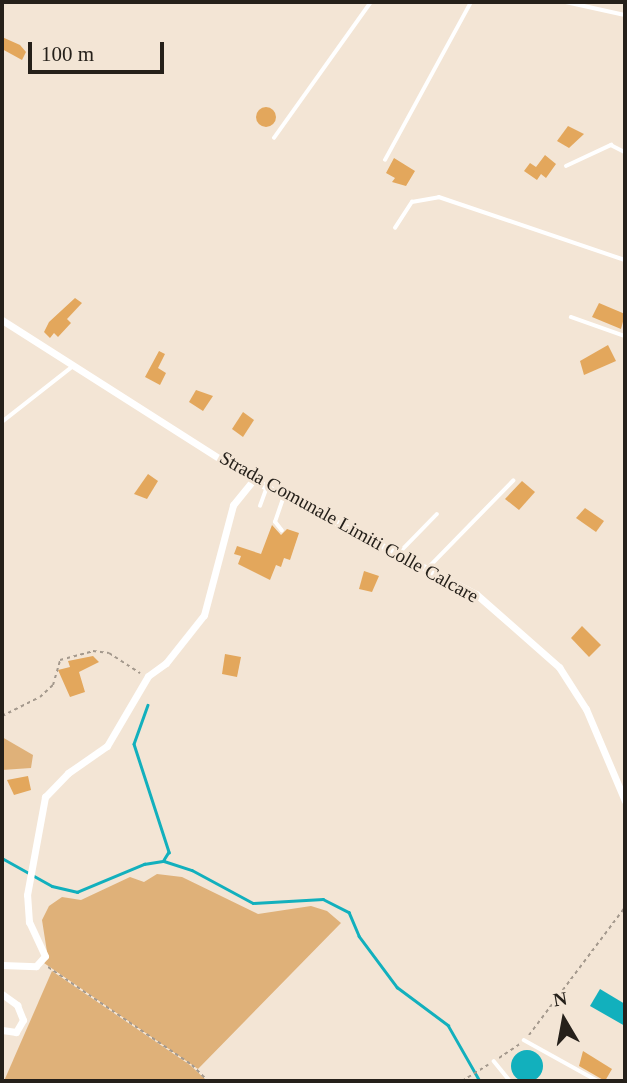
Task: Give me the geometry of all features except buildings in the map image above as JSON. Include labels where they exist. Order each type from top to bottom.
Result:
[{"type":"street","name":"Strada Comunale Limiti Colle Calcare","points":[[2,320],[253,480],[476,594],[559,667],[586,709],[623,789],[625,802]]},
{"type":"street","points":[[2,965],[40,964],[45,956],[29,922],[28,878],[46,797],[68,773],[107,746],[148,676],[166,663],[205,615],[233,505],[253,480]]},
{"type":"street","points":[[2,994],[17,1005],[23,1020],[16,1032],[2,1030]]},
{"type":"lane","points":[[274,138],[371,2]]},
{"type":"lane","points":[[385,160],[471,2]]},
{"type":"lane","points":[[566,2],[625,15]]},
{"type":"lane","points":[[566,166],[611,145],[625,152]]},
{"type":"lane","points":[[395,228],[412,202],[439,197],[625,260]]},
{"type":"lane","points":[[571,317],[625,336]]},
{"type":"lane","points":[[2,422],[49,389],[73,365]]},
{"type":"lane","points":[[428,568],[513,481]]},
{"type":"lane","points":[[260,506],[267,487]]},
{"type":"lane","points":[[282,531],[275,522],[284,496]]},
{"type":"lane","points":[[399,553],[437,514]]},
{"type":"lane","points":[[524,1040],[598,1081]]},
{"type":"lane","points":[[494,1061],[510,1081]]},
{"type":"path","points":[[2,716],[53,685],[60,660],[93,651],[109,653],[127,668],[148,676]]},
{"type":"path","points":[[461,1081],[524,1040],[625,907]]},
{"type":"path","points":[[40,964],[192,1065],[208,1081]]},
{"type":"shaded area","points":[[2,737],[33,755],[31,768],[2,770]]},
{"type":"shaded area","points":[[157,874],[182,877],[258,914],[311,906],[327,911],[341,923],[198,1069],[44,963],[47,952],[42,920],[49,906],[62,897],[81,900],[130,877],[144,882]]},
{"type":"shaded area","points":[[52,971],[190,1065],[205,1079],[4,1081]]},
{"type":"water","points":[[600,989],[625,1004],[625,1026],[590,1006]]},
{"type":"water","points":[[527,1050],[538,1055],[543,1066],[538,1077],[527,1082],[516,1077],[511,1066],[516,1055]]},
{"type":"waterway","points":[[148,705],[134,744],[169,852],[164,860]]},
{"type":"waterway","points":[[2,858],[52,886],[77,892],[144,864],[164,861],[192,870],[253,903],[323,899],[349,912],[359,936],[397,987],[448,1025],[480,1081]]}]
